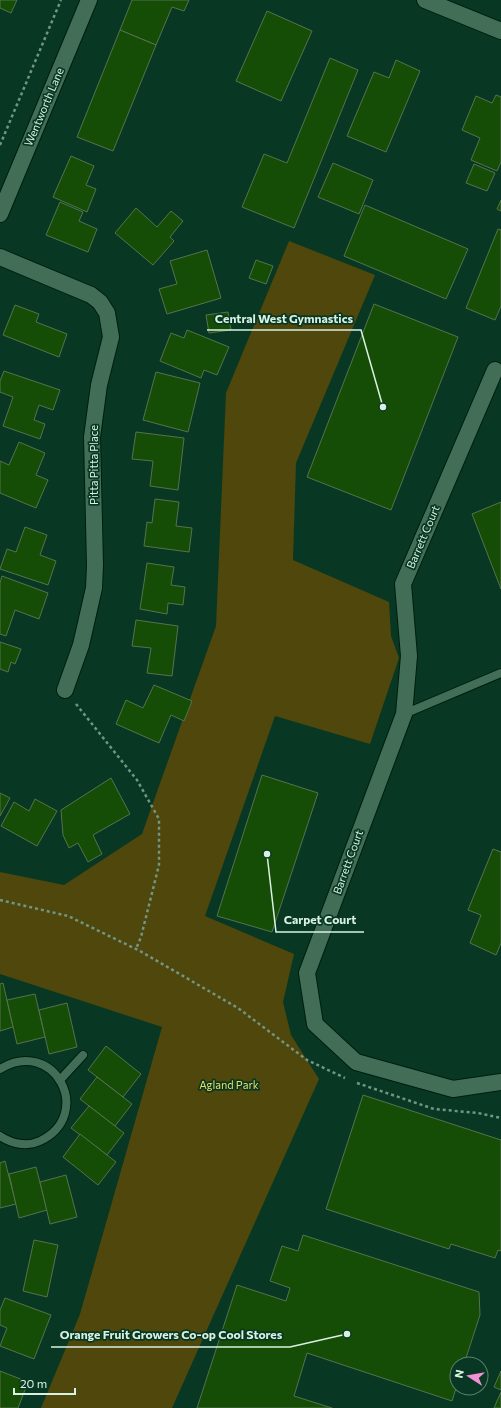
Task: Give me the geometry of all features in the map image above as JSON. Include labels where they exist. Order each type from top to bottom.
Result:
[{"type":"street","name":"Wentworth Lane","points":[[0,214],[89,0]]},
{"type":"street","points":[[425,0],[501,31]]},
{"type":"street","name":"Pitta Pitta Place","points":[[0,257],[91,296],[100,302],[107,313],[110,324],[111,337],[99,385],[92,437],[95,565],[94,588],[81,645],[65,690]]},
{"type":"street","name":"Barrett Court","points":[[495,370],[403,584],[409,656],[404,714],[307,973],[315,1024],[356,1062],[453,1089],[501,1082]]},
{"type":"lane","points":[[404,714],[501,673]]},
{"type":"lane","points":[[60,1080],[83,1055]]},
{"type":"lane","points":[[0,1069],[9,1064],[22,1060],[35,1062],[47,1067],[60,1080],[64,1087],[67,1100],[65,1113],[59,1126],[49,1137],[36,1143],[22,1144],[7,1141],[0,1136]]},
{"type":"path","points":[[0,145],[61,0]]},
{"type":"path","points":[[65,690],[137,780],[159,819],[159,866],[141,937],[136,949]]},
{"type":"path","points":[[0,900],[68,916],[136,949],[238,1008],[307,1060],[346,1078]]},
{"type":"path","points":[[352,1081],[434,1109],[478,1113],[501,1118]]},
{"type":"green space","name":"Agland Park","points":[[289,241],[375,275],[296,463],[293,560],[389,602],[391,636],[399,658],[370,744],[275,716],[205,916],[294,954],[283,1002],[291,1035],[319,1079],[172,1408],[41,1408],[80,1314],[162,1027],[0,974],[0,872],[64,885],[142,834],[216,626],[226,393]]},
{"type":"building","points":[[0,0],[17,0],[11,13],[0,8]]},
{"type":"building","points":[[132,0],[189,0],[184,11],[172,7],[156,45],[120,30]]},
{"type":"building","points":[[267,11],[312,31],[281,101],[236,81]]},
{"type":"building","points":[[120,30],[156,45],[113,151],[77,137]]},
{"type":"building","points":[[330,58],[358,70],[294,228],[242,207],[264,154],[287,163]]},
{"type":"building","points":[[396,60],[420,71],[386,152],[347,136],[374,72],[389,78]]},
{"type":"building","points":[[496,95],[501,97],[501,162],[497,171],[471,160],[480,138],[462,130],[476,96],[492,103]]},
{"type":"building","points":[[71,156],[94,166],[86,185],[96,189],[87,212],[53,197]]},
{"type":"building","points":[[333,163],[373,180],[359,214],[318,197]]},
{"type":"building","points":[[474,164],[495,173],[487,191],[466,183]]},
{"type":"building","points":[[501,200],[501,211],[497,209]]},
{"type":"building","points":[[60,202],[83,212],[79,221],[97,229],[88,252],[46,235]]},
{"type":"building","points":[[365,205],[468,249],[446,299],[344,256]]},
{"type":"building","points":[[136,208],[157,227],[171,211],[183,221],[170,237],[174,241],[153,265],[115,233]]},
{"type":"building","points":[[498,229],[501,230],[501,306],[495,320],[466,308]]},
{"type":"building","points":[[207,250],[221,298],[167,314],[159,289],[177,284],[170,261]]},
{"type":"building","points":[[256,260],[273,266],[266,284],[249,278]]},
{"type":"building","points":[[374,304],[458,337],[391,510],[307,477]]},
{"type":"building","points":[[15,305],[39,314],[36,322],[67,334],[59,357],[3,335]]},
{"type":"building","points":[[228,312],[231,330],[209,333],[206,315]]},
{"type":"building","points":[[187,330],[229,347],[217,375],[204,370],[201,378],[160,361],[171,333],[184,338]]},
{"type":"building","points":[[4,371],[60,390],[53,410],[39,405],[34,420],[45,424],[40,439],[3,426],[13,397],[0,392],[0,381]]},
{"type":"building","points":[[156,372],[200,383],[188,432],[143,420]]},
{"type":"building","points":[[136,432],[184,438],[178,490],[150,486],[153,461],[132,459]]},
{"type":"building","points":[[19,442],[45,453],[36,475],[48,480],[36,508],[0,493],[0,461],[9,465]]},
{"type":"building","points":[[155,499],[179,502],[176,526],[192,528],[189,552],[144,546],[147,522],[152,523]]},
{"type":"building","points":[[501,502],[501,589],[472,514]]},
{"type":"building","points":[[25,527],[47,535],[40,555],[56,561],[48,585],[0,569],[7,549],[16,552]]},
{"type":"building","points":[[147,563],[174,567],[171,585],[185,587],[183,605],[168,603],[167,614],[140,609]]},
{"type":"building","points":[[2,576],[48,593],[39,619],[15,610],[6,636],[0,634],[0,583]]},
{"type":"building","points":[[136,620],[178,626],[172,676],[147,673],[151,648],[132,646]]},
{"type":"building","points":[[0,642],[21,649],[15,664],[11,662],[8,672],[0,669]]},
{"type":"building","points":[[154,685],[192,701],[184,721],[171,715],[159,743],[116,724],[126,700],[143,708]]},
{"type":"building","points":[[262,775],[318,793],[272,932],[217,916]]},
{"type":"building","points":[[111,778],[130,814],[93,835],[102,854],[88,862],[78,843],[69,848],[63,835],[61,810]]},
{"type":"building","points":[[0,793],[10,798],[0,816]]},
{"type":"building","points":[[35,799],[57,811],[37,846],[1,826],[14,802],[29,811]]},
{"type":"building","points":[[493,849],[501,852],[501,943],[496,955],[470,943],[481,915],[468,910]]},
{"type":"building","points":[[3,983],[13,1027],[0,1031],[0,984]]},
{"type":"building","points":[[35,994],[45,1037],[17,1044],[7,1000]]},
{"type":"building","points":[[67,1003],[77,1047],[49,1054],[39,1010]]},
{"type":"building","points":[[106,1046],[141,1074],[123,1097],[88,1070]]},
{"type":"building","points":[[97,1077],[132,1104],[115,1126],[80,1099]]},
{"type":"building","points":[[363,1095],[501,1140],[501,1251],[498,1250],[495,1258],[451,1244],[449,1249],[326,1209]]},
{"type":"building","points":[[89,1106],[124,1133],[107,1155],[71,1128]]},
{"type":"building","points":[[80,1134],[116,1162],[98,1185],[63,1157]]},
{"type":"building","points":[[5,1161],[16,1204],[0,1208],[0,1163]]},
{"type":"building","points":[[36,1167],[47,1210],[19,1218],[9,1174]]},
{"type":"building","points":[[66,1175],[77,1217],[50,1224],[40,1182]]},
{"type":"building","points":[[303,1235],[479,1292],[480,1315],[467,1356],[449,1356],[449,1396],[454,1396],[452,1401],[307,1353],[294,1396],[332,1408],[197,1408],[237,1285],[286,1301],[290,1288],[270,1281],[282,1246],[298,1251]]},
{"type":"building","points":[[34,1240],[58,1245],[47,1297],[23,1291]]},
{"type":"building","points":[[5,1298],[51,1315],[34,1359],[0,1346],[7,1328],[0,1325],[0,1310]]},
{"type":"building","points":[[0,1371],[28,1382],[18,1408],[0,1408]]},
{"type":"building","points":[[501,1371],[501,1390],[494,1387]]},
{"type":"building","points":[[501,1392],[501,1408],[494,1408]]},
{"type":"place","name":"Central West Gymnastics","points":[[383,407]]},
{"type":"place","name":"Carpet Court","points":[[267,854]]},
{"type":"place","name":"Orange Fruit Growers Co-op Cool Stores","points":[[347,1334]]}]
